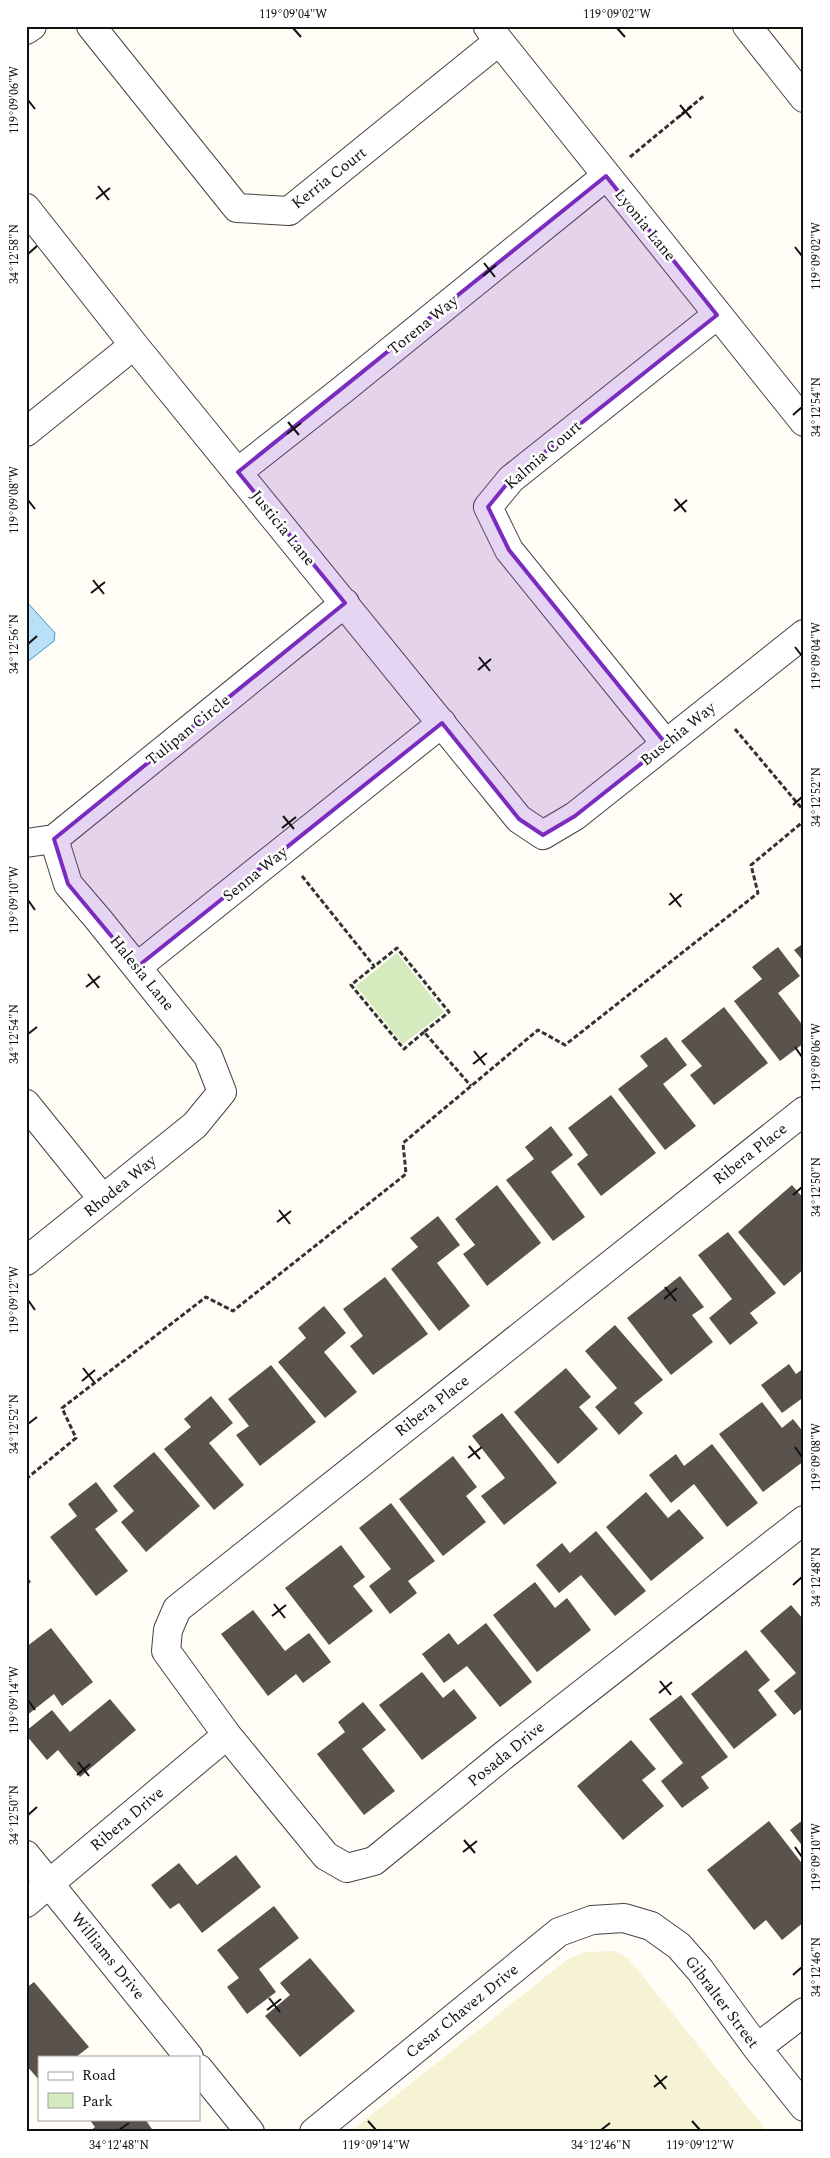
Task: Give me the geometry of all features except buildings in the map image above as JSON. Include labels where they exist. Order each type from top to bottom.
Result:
[{"type":"street","points":[[26,30],[32,26]]},
{"type":"street","name":"Kerria Court","points":[[91,26],[237,208],[289,211],[493,33]]},
{"type":"street","points":[[747,26],[804,98]]},
{"type":"street","name":"Lyonia Lane","points":[[493,33],[804,422]]},
{"type":"street","name":"Torena Way","points":[[238,472],[348,386],[606,176]]},
{"type":"street","name":"Justicia Lane","points":[[26,208],[134,345],[519,819],[543,834],[549,831]]},
{"type":"street","name":"Kalmia Court","points":[[666,744],[509,550],[488,507],[511,479],[717,315]]},
{"type":"street","points":[[26,432],[134,345]]},
{"type":"street","name":"Tulipan Circle","points":[[26,844],[54,839],[345,603]]},
{"type":"street","name":"Buschia Way","points":[[549,831],[575,816],[804,634]]},
{"type":"street","name":"Senna Way","points":[[137,967],[442,723]]},
{"type":"street","name":"Halesia Lane","points":[[54,839],[68,884],[208,1056],[222,1092],[210,1107]]},
{"type":"street","points":[[26,1104],[102,1198]]},
{"type":"street","name":"Rhodea Way","points":[[26,1261],[195,1125],[210,1107]]},
{"type":"street","name":"Ribera Place","points":[[227,1735],[166,1651],[168,1630],[177,1609],[804,1111]]},
{"type":"street","name":"Posada Drive","points":[[227,1735],[326,1856],[347,1868],[374,1861],[504,1755],[804,1520]]},
{"type":"street","name":"Ribera Drive","points":[[26,1903],[227,1735]]},
{"type":"street","name":"Williams Drive","points":[[26,1854],[188,2056]]},
{"type":"street","name":"Gibralter Street","points":[[624,1918],[651,1926],[679,1946],[700,1970],[757,2048],[804,2107]]},
{"type":"street","name":"Cesar Chavez Drive","points":[[314,2132],[559,1932],[592,1920],[624,1918]]},
{"type":"street","points":[[757,2048],[804,2012]]},
{"type":"street","points":[[200,2070],[250,2132]]},
{"type":"path","points":[[606,176],[705,95]]},
{"type":"path","points":[[715,704],[804,811]]},
{"type":"path","points":[[26,1479],[76,1438],[62,1408],[206,1297],[233,1311],[406,1174],[403,1142],[538,1030],[564,1045],[758,893],[750,864],[804,822]]},
{"type":"path","points":[[282,852],[374,966]]},
{"type":"path","points":[[397,948],[449,1012],[424,1032],[404,1049],[351,985],[397,948]]},
{"type":"path","points":[[424,1032],[471,1086]]},
{"type":"highlighted area","points":[[606,176],[717,315],[511,479],[488,507],[509,550],[666,744],[575,816],[543,835],[519,819],[442,723],[137,967],[68,884],[54,839],[345,603],[238,472]]},
{"type":"shaded area","points":[[615,1951],[628,1958],[768,2132],[350,2132],[568,1959],[585,1952]]},
{"type":"green space","points":[[397,953],[444,1012],[403,1044],[356,986]]},
{"type":"water","points":[[26,601],[55,633],[54,641],[26,663]]}]
